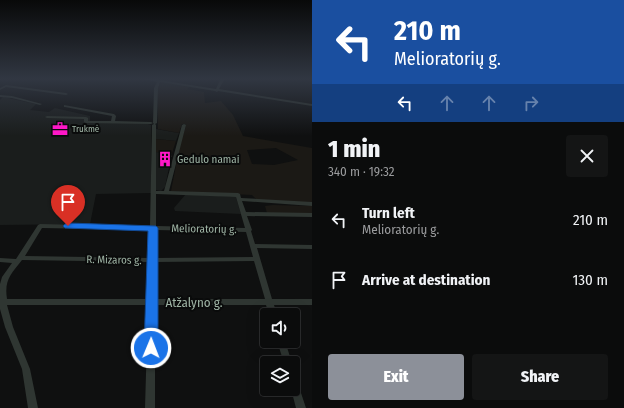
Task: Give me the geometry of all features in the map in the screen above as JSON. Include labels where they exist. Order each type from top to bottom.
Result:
[{"type":"street","points":[[16,98],[40,104]]},
{"type":"street","points":[[150,408],[153,124],[155,98]]},
{"type":"street","points":[[268,98],[312,105]]},
{"type":"street","points":[[65,106],[113,115],[114,122]]},
{"type":"street","points":[[47,117],[86,118],[86,122],[153,124]]},
{"type":"street","points":[[166,192],[184,125]]},
{"type":"street","points":[[153,192],[239,197],[312,204]]},
{"type":"street","points":[[239,197],[256,259],[272,308]]},
{"type":"street","points":[[244,214],[312,215]]},
{"type":"street","name":"Melioratorių g.","points":[[18,260],[40,226],[249,230]]},
{"type":"street","points":[[253,246],[312,247]]},
{"type":"street","name":"R. Mizaros g.","points":[[0,260],[256,259]]},
{"type":"street","points":[[18,260],[3,284],[3,302],[9,327],[26,369],[33,408]]},
{"type":"street","name":"Atžalyno g.","points":[[3,302],[312,302]]},
{"type":"street","points":[[297,396],[301,408]]},
{"type":"shaded area","points":[[2,98],[8,98],[36,104],[30,110],[49,112],[55,108],[90,116],[90,122],[145,123],[151,125],[151,193],[96,194],[90,224],[0,225],[0,100]]},
{"type":"shaded area","points":[[158,98],[205,98],[205,103],[221,101],[233,115],[243,136],[312,148],[312,203],[257,200],[252,195],[171,191],[179,150],[186,125],[182,124],[179,133],[158,129]],"holes":[[[276,148],[298,160],[274,165],[252,164],[247,150]]]},
{"type":"shaded area","points":[[156,129],[179,133],[176,141],[156,139]]},
{"type":"shaded area","points":[[156,139],[176,141],[172,153],[156,152]]},
{"type":"shaded area","points":[[156,152],[172,153],[165,187],[161,191],[156,190]]},
{"type":"shaded area","points":[[186,194],[236,197],[241,214],[175,211],[174,208]]},
{"type":"shaded area","points":[[265,206],[312,206],[312,214],[267,213]]},
{"type":"building","name":"Gedulo namai","points":[[164,152],[170,152],[171,157],[169,158],[168,162],[163,164],[159,162],[162,160],[159,158],[164,156]]},
{"type":"place","name":"Trukmė","points":[[60,129]]},
{"type":"place","name":"Gedulo namai","points":[[165,159]]},
{"type":"route","points":[[68,226],[153,228],[151,348]]}]
